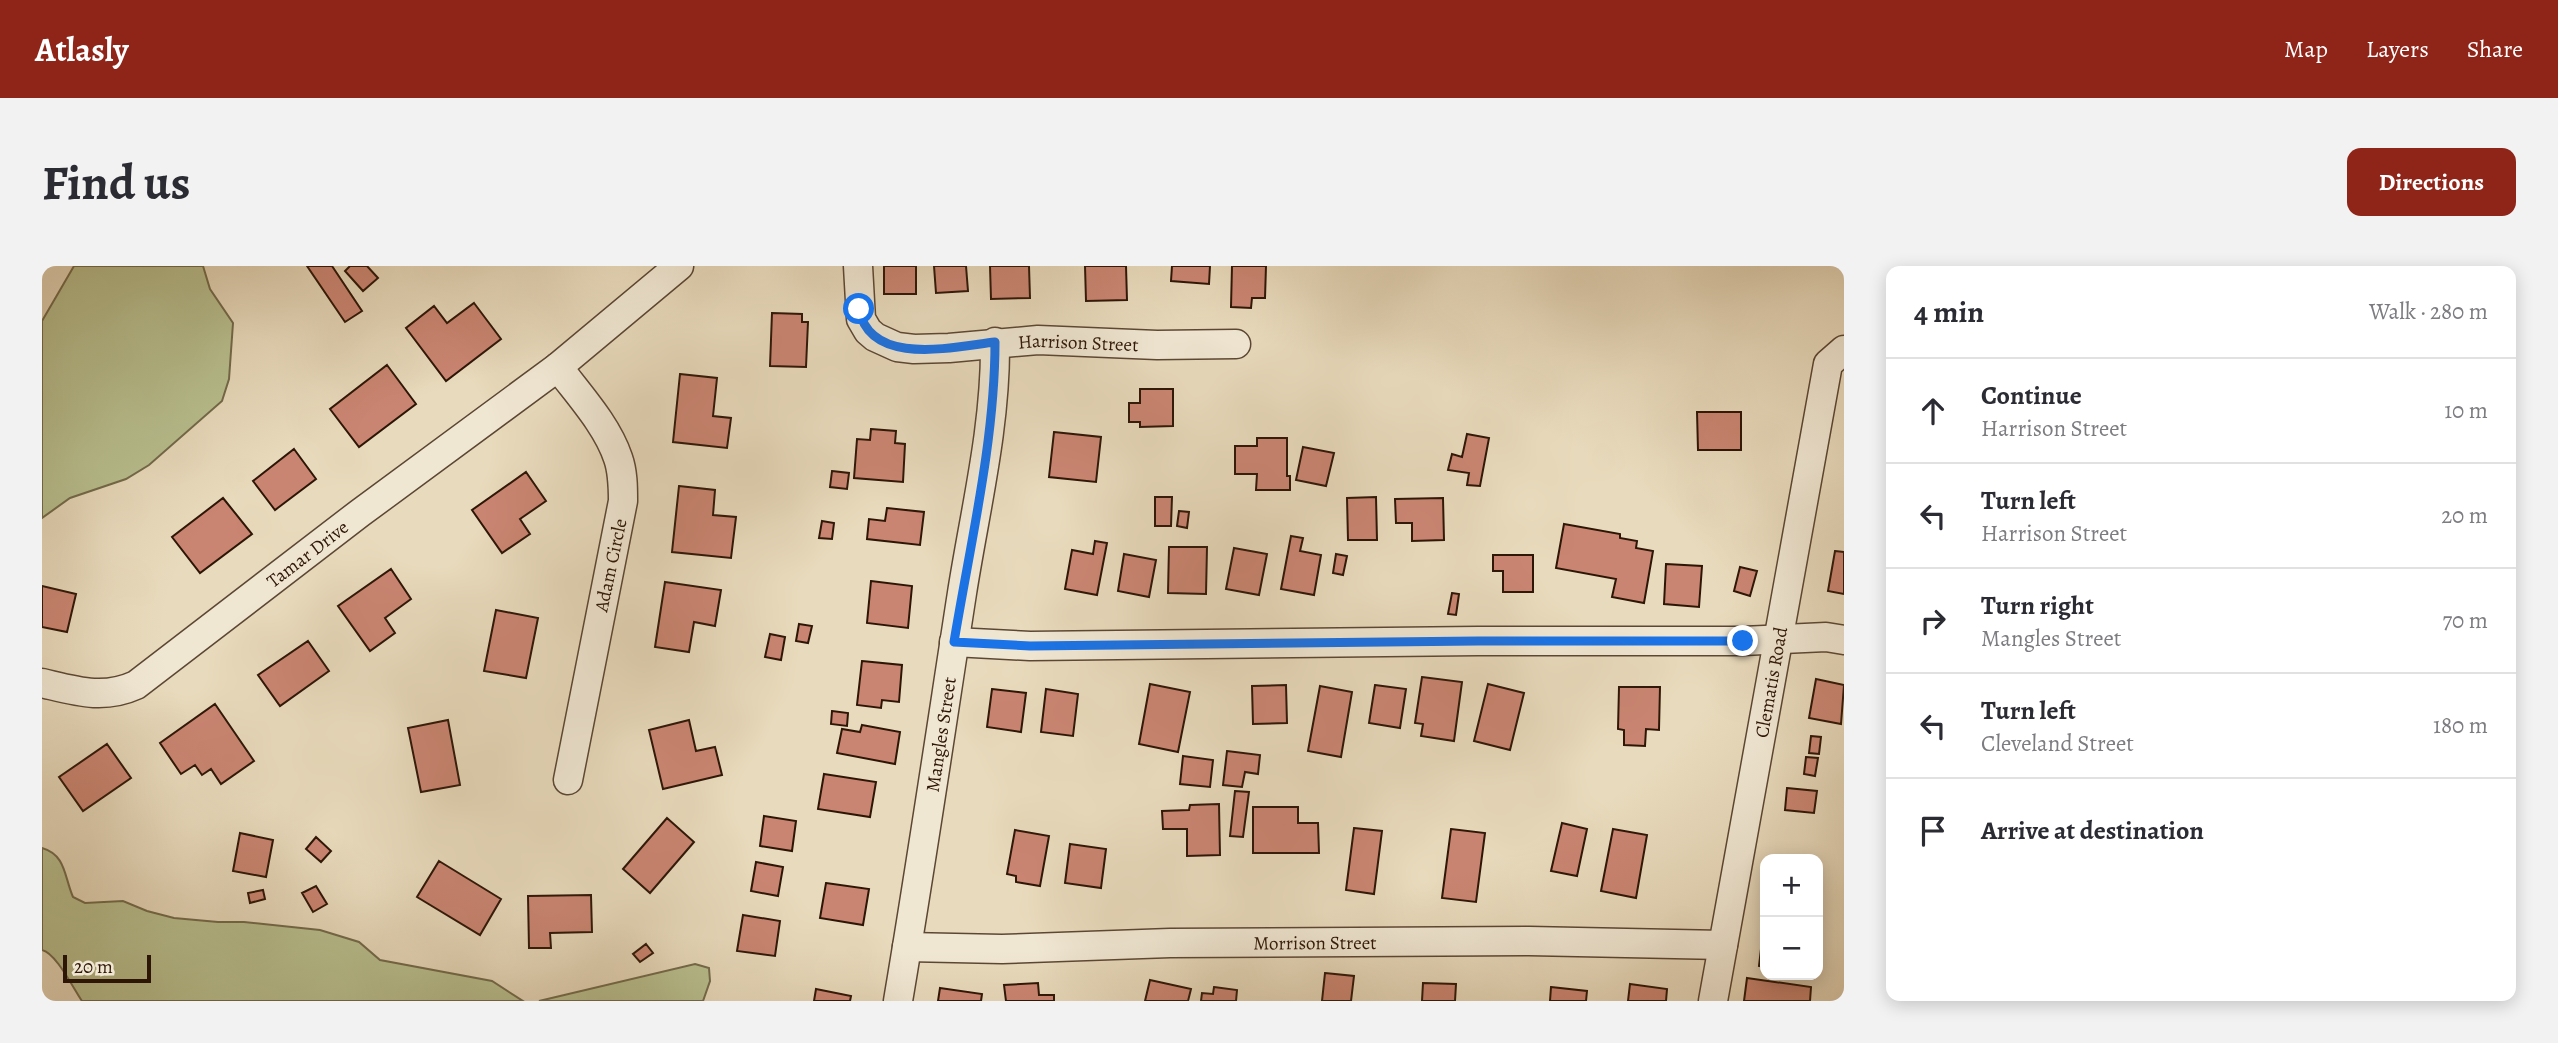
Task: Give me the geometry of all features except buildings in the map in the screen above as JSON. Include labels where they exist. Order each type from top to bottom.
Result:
[{"type":"street","name":"Tamar Drive","points":[[42,683],[99,695],[115,693],[136,685],[371,505],[558,367],[679,266]]},
{"type":"street","name":"Harrison Street","points":[[858,266],[861,319],[868,331],[884,342],[914,349],[995,342],[1077,340],[1157,345],[1236,344]]},
{"type":"street","name":"Mangles Street","points":[[898,1001],[954,642],[989,440],[995,380],[995,342]]},
{"type":"street","name":"Clematis Road","points":[[1713,1001],[1778,638],[1836,357]]},
{"type":"street","name":"Adam Circle","points":[[558,367],[611,442],[620,464],[623,501],[568,780]]},
{"type":"street","points":[[954,642],[1030,646],[1743,641],[1826,637],[1844,640]]},
{"type":"street","name":"Morrison Street","points":[[907,947],[1002,949],[1170,943],[1529,941],[1723,945]]},
{"type":"green space","points":[[74,266],[203,266],[210,289],[233,323],[229,379],[222,401],[149,465],[126,479],[70,498],[42,518],[42,321]]},
{"type":"green space","points":[[42,848],[50,851],[60,861],[73,897],[85,903],[123,901],[174,918],[320,930],[359,942],[380,960],[492,981],[523,1001],[82,1001],[53,957],[42,950]]},
{"type":"green space","points":[[695,964],[709,968],[710,981],[703,1001],[539,1001]]},
{"type":"route","points":[[859,309],[868,331],[884,342],[898,347],[949,348],[995,342],[989,440],[954,642],[1030,646],[1743,641]]}]
